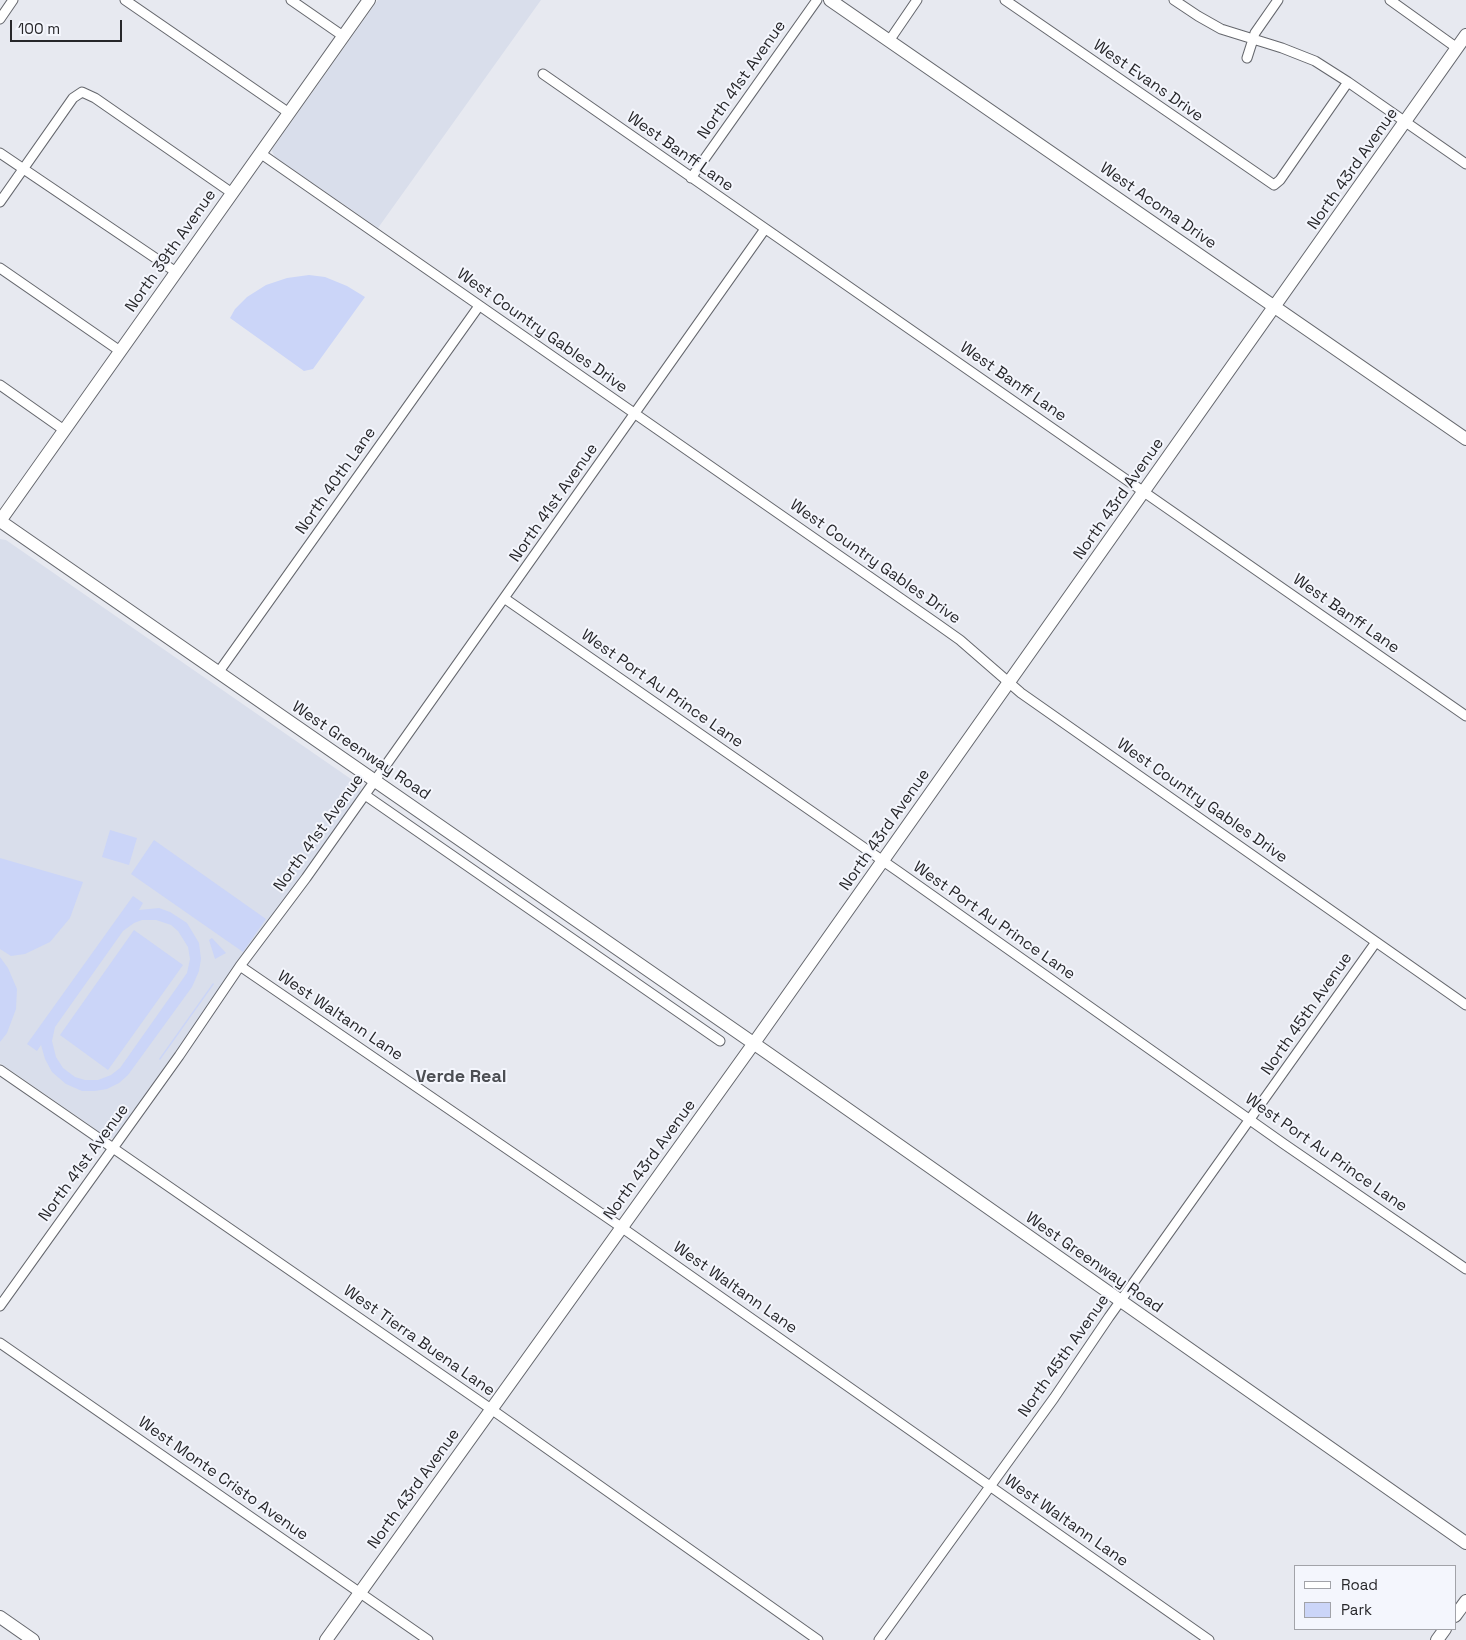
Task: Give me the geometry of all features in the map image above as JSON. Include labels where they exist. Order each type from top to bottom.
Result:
[{"type":"main road","name":"North 39th Avenue","points":[[0,521],[369,0]]},
{"type":"main road","name":"West Acoma Drive","points":[[830,0],[1466,439]]},
{"type":"main road","name":"North 43rd Avenue","points":[[326,1640],[754,1043],[1466,35]]},
{"type":"main road","name":"West Greenway Road","points":[[0,521],[754,1043],[1120,1302],[1466,1543]]},
{"type":"main road","points":[[1456,1615],[1466,1601]]},
{"type":"main road","points":[[0,1617],[33,1640]]},
{"type":"main road","points":[[1437,1640],[1445,1630]]},
{"type":"street","points":[[0,19],[13,0]]},
{"type":"street","points":[[124,0],[289,113]]},
{"type":"street","points":[[292,0],[344,36]]},
{"type":"street","name":"North 41st Avenue","points":[[691,178],[817,0]]},
{"type":"street","points":[[889,41],[917,0]]},
{"type":"street","name":"West Evans Drive","points":[[1005,0],[1274,185],[1280,180],[1348,82]]},
{"type":"street","points":[[1174,0],[1221,29],[1282,48],[1315,61],[1466,164]]},
{"type":"street","points":[[1247,58],[1255,33],[1278,0]]},
{"type":"street","points":[[1390,0],[1457,48]]},
{"type":"street","name":"West Banff Lane","points":[[543,74],[1466,716]]},
{"type":"street","points":[[0,202],[73,98],[82,92],[95,98],[232,192]]},
{"type":"street","points":[[0,152],[176,272]]},
{"type":"street","name":"West Country Gables Drive","points":[[260,153],[936,622],[960,640],[1021,693],[1466,1005]]},
{"type":"street","name":"North 41st Avenue","points":[[0,1306],[766,229]]},
{"type":"street","points":[[0,268],[120,351]]},
{"type":"street","name":"North 40th Lane","points":[[218,673],[478,306]]},
{"type":"street","points":[[0,385],[64,430]]},
{"type":"street","name":"West Port Au Prince Lane","points":[[504,598],[883,861],[1284,1144],[1466,1269]]},
{"type":"street","points":[[365,795],[720,1041]]},
{"type":"street","name":"North 45th Avenue","points":[[879,1640],[1054,1398],[1376,942]]},
{"type":"street","name":"West Waltann Lane","points":[[240,966],[621,1227],[1209,1640]]},
{"type":"street","points":[[693,1023],[703,1008]]},
{"type":"street","name":"West Tierra Buena Lane","points":[[0,1070],[491,1409],[818,1640]]},
{"type":"street","name":"West Monte Cristo Avenue","points":[[0,1343],[428,1640]]},
{"type":"shaded area","points":[[378,0],[541,0],[378,228],[275,157],[272,151]]},
{"type":"shaded area","points":[[0,539],[6,540],[361,786],[360,793],[114,1138],[106,1137],[0,1063]]},
{"type":"green space","points":[[309,275],[325,277],[347,286],[365,297],[313,369],[304,371],[230,318],[235,309],[247,297],[266,285],[287,278]]},
{"type":"green space","points":[[110,830],[137,838],[129,865],[102,857]]},
{"type":"green space","points":[[154,840],[266,919],[243,952],[131,874]]},
{"type":"green space","points":[[0,858],[83,882],[70,918],[50,942],[25,954],[11,956],[0,949]]},
{"type":"green space","points":[[133,896],[143,903],[139,910],[159,908],[170,912],[187,923],[199,943],[201,959],[199,971],[192,987],[128,1075],[119,1083],[107,1089],[82,1091],[66,1084],[52,1072],[45,1059],[41,1045],[37,1051],[27,1044]],"holes":[[[142,920],[156,920],[171,925],[178,931],[188,947],[190,959],[187,973],[120,1068],[111,1075],[98,1080],[85,1080],[75,1077],[63,1068],[56,1057],[52,1041],[55,1027],[123,931]]]},
{"type":"green space","points":[[134,930],[183,965],[108,1070],[60,1035]]},
{"type":"green space","points":[[212,938],[226,953],[215,959],[209,940]]},
{"type":"green space","points":[[0,957],[8,968],[17,989],[16,1009],[7,1033],[0,1042]]},
{"type":"green space","points":[[214,984],[160,1060],[159,1059]]},
{"type":"district","name":"Verde Real","points":[[461,1077]]}]
